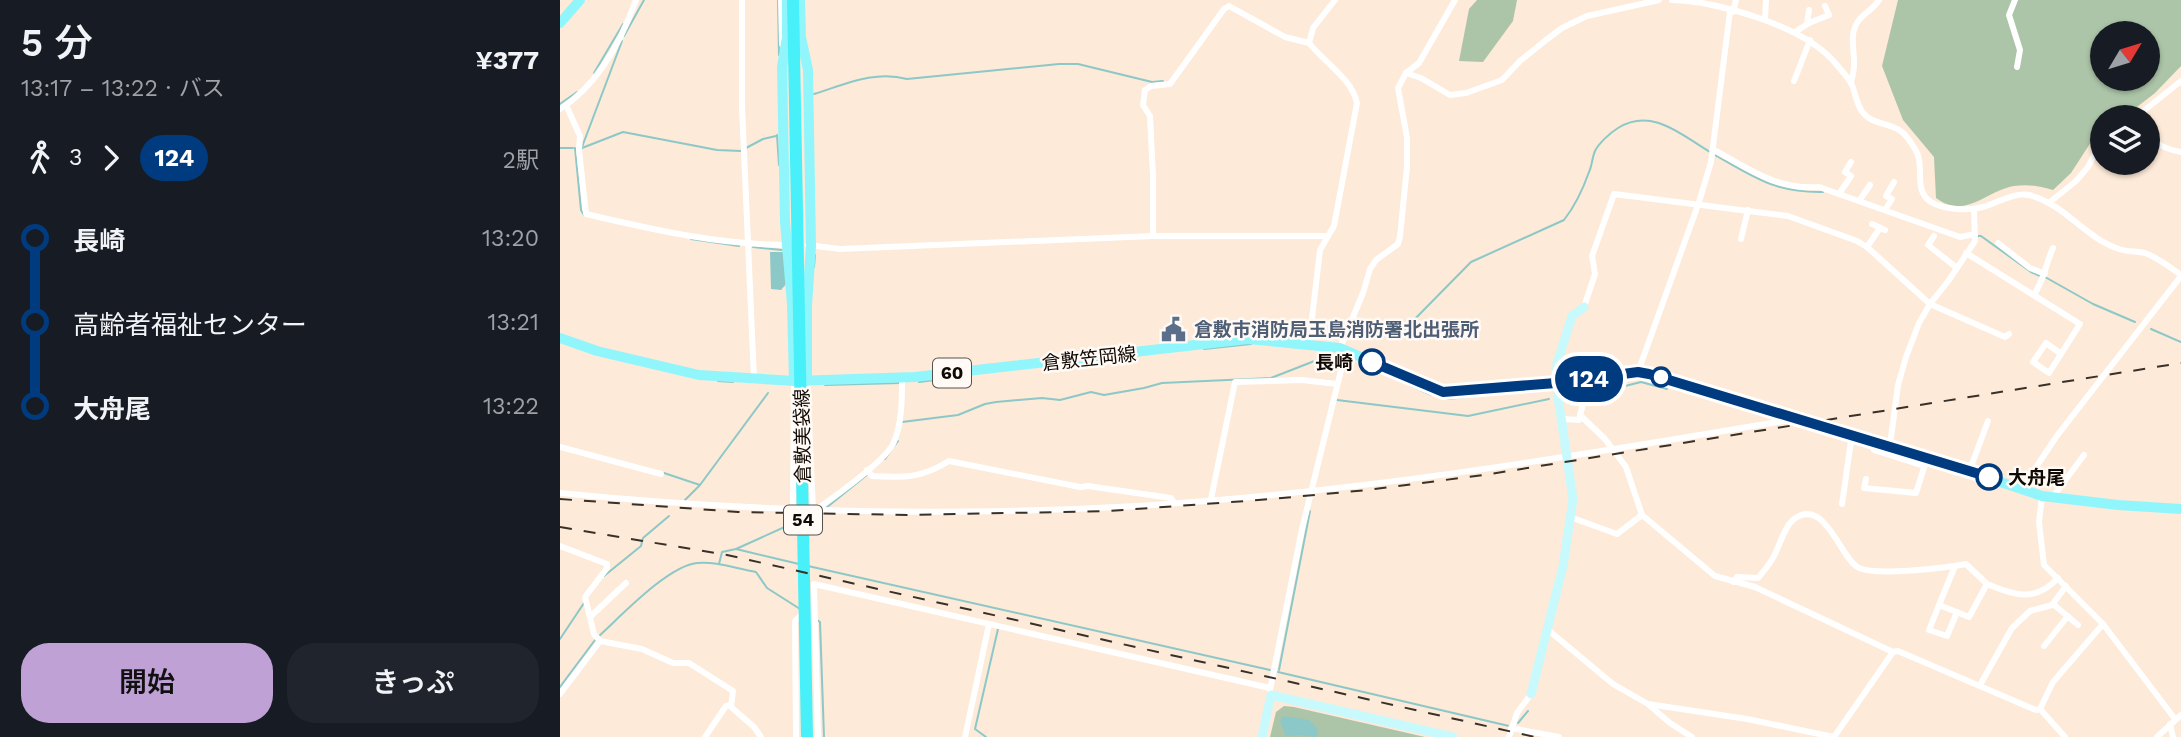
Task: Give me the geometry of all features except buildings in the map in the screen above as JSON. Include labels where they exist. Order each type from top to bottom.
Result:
[{"type":"highway","points":[[793,0],[799,304]]},
{"type":"highway","name":"54","points":[[794,37],[789,126],[790,226],[799,304]]},
{"type":"highway","name":"54","points":[[794,37],[804,126],[805,227],[799,304]]},
{"type":"highway","name":"倉敷美袋線","points":[[799,304],[807,737]]},
{"type":"main road","points":[[560,23],[580,0]]},
{"type":"main road","name":"54","points":[[787,0],[794,37]]},
{"type":"main road","name":"54","points":[[794,37],[800,0]]},
{"type":"main road","points":[[794,37],[782,67],[784,245],[792,304],[794,381]]},
{"type":"main road","points":[[794,37],[808,70],[811,246],[807,306],[807,381]]},
{"type":"main road","name":"倉敷笠岡線","points":[[560,338],[597,351],[699,375],[794,381],[902,382],[1248,339],[1343,349],[1443,392],[1556,383],[1638,372],[1787,414],[1851,437],[1890,446],[1925,462],[1969,471],[2047,497],[2181,509]]},
{"type":"street","points":[[636,0],[631,16],[586,89],[563,105],[577,127],[586,214],[672,234],[747,244],[840,249],[1153,236],[1327,236]]},
{"type":"street","points":[[742,0],[744,150],[754,379]]},
{"type":"street","points":[[781,0],[782,67]]},
{"type":"street","points":[[1309,43],[1313,28],[1335,0]]},
{"type":"street","points":[[1262,737],[1311,491],[1343,349],[1370,269],[1376,260],[1398,244],[1400,236],[1407,167],[1405,119],[1398,88],[1406,73],[1419,62],[1455,0]]},
{"type":"street","points":[[1406,73],[1421,78],[1450,95],[1466,93],[1502,80],[1546,40],[1587,16],[1660,0]]},
{"type":"street","points":[[1672,0],[1684,0],[1765,19],[1810,40],[1836,64],[1840,75],[1851,83]]},
{"type":"street","points":[[1638,372],[1698,204],[1713,153],[1732,11],[1736,0]]},
{"type":"street","points":[[1765,19],[1766,0]]},
{"type":"street","points":[[1879,0],[1872,10],[1859,20],[1855,28],[1851,83],[1861,112],[1869,119],[1901,131],[1917,151],[1922,192],[1928,200],[1937,205],[1974,209],[2026,194],[2050,202],[2090,233],[2119,249],[2148,254],[2181,276],[2056,437],[2021,490]]},
{"type":"street","points":[[2015,0],[2009,15],[2020,50],[2017,67]]},
{"type":"street","points":[[1153,236],[1150,116],[1143,105],[1145,90],[1151,86],[1170,84],[1224,9],[1229,6],[1285,37],[1309,43],[1342,77],[1357,103],[1334,226],[1320,250],[1309,344]]},
{"type":"street","points":[[1795,33],[1807,24],[1829,15],[1825,6]]},
{"type":"street","points":[[1807,24],[1809,10]]},
{"type":"street","points":[[1794,81],[1810,40]]},
{"type":"street","points":[[2152,105],[2181,81]]},
{"type":"street","points":[[2160,145],[2181,152]]},
{"type":"street","points":[[1713,153],[1771,182],[1802,188],[1819,187],[1960,237],[1975,237]]},
{"type":"street","points":[[1839,194],[1851,176],[1845,172],[1851,162]]},
{"type":"street","points":[[2050,202],[2076,181],[2090,163]]},
{"type":"street","points":[[1885,211],[1892,199],[1886,196],[1894,182]]},
{"type":"street","points":[[1859,201],[1870,186]]},
{"type":"street","points":[[1509,737],[1517,713],[1531,694],[1563,566],[1570,517],[1572,491],[1556,383],[1556,363],[1572,316],[1584,307],[1595,274],[1592,256],[1614,194],[1788,216],[1867,247],[1930,304],[2005,337],[2010,334]]},
{"type":"street","points":[[1890,446],[1898,385],[1919,323],[1975,237],[1974,209]]},
{"type":"street","points":[[1741,239],[1748,211]]},
{"type":"street","points":[[1867,247],[1883,229],[1872,224]]},
{"type":"street","points":[[1934,236],[1928,245],[1956,268]]},
{"type":"street","points":[[1998,243],[2045,276]]},
{"type":"street","points":[[2034,295],[2045,276],[2046,262],[2053,248]]},
{"type":"street","points":[[1966,253],[2080,324],[2049,373],[2033,362],[2046,343],[2061,354]]},
{"type":"street","points":[[1562,419],[1579,420],[1589,379]]},
{"type":"street","points":[[1211,499],[1235,382],[1303,380],[1337,384]]},
{"type":"street","points":[[793,508],[794,381]]},
{"type":"street","points":[[807,381],[815,509]]},
{"type":"street","points":[[815,509],[869,472],[893,444],[902,405],[902,382]]},
{"type":"street","points":[[560,493],[862,512],[1174,503],[1420,478],[1784,421],[1787,414]]},
{"type":"street","points":[[1580,415],[1614,449],[1629,473],[1642,515],[1715,576],[1755,587],[1894,652],[1898,651],[2036,710],[2040,709]]},
{"type":"street","points":[[1969,471],[1988,421]]},
{"type":"street","points":[[1842,504],[1851,437]]},
{"type":"street","points":[[560,447],[661,474]]},
{"type":"street","points":[[1866,479],[1864,488],[1916,493],[1925,462],[1874,450]]},
{"type":"street","points":[[2084,455],[2047,497],[2039,522],[2045,565],[2103,624],[2175,719],[2173,737]]},
{"type":"street","points":[[869,472],[902,478],[926,474],[949,461],[1080,487],[1163,496],[1171,498],[1174,503]]},
{"type":"street","points":[[1570,517],[1617,534],[1642,515]]},
{"type":"street","points":[[1733,582],[1737,577],[1758,578],[1773,558],[1792,520],[1801,515],[1811,515],[1830,527],[1849,560],[1859,568],[1875,571],[1926,570],[1966,564],[1987,584],[2014,595],[2048,589],[2058,578]]},
{"type":"street","points":[[560,546],[607,564],[607,568],[585,597],[594,634],[600,640],[642,649],[673,663],[697,666],[733,691],[731,705]]},
{"type":"street","points":[[1955,566],[1930,631],[1947,636],[1957,612]]},
{"type":"street","points":[[590,617],[626,583]]},
{"type":"street","points":[[818,737],[814,584],[1453,737]]},
{"type":"street","points":[[1939,605],[1969,617],[1987,584]]},
{"type":"street","points":[[1980,685],[2012,628],[2030,611],[2053,604],[2066,586]]},
{"type":"street","points":[[2053,604],[2078,625]]},
{"type":"street","points":[[796,737],[795,621],[801,615],[816,620]]},
{"type":"street","points":[[2044,646],[2068,616]]},
{"type":"street","points":[[965,737],[989,624]]},
{"type":"street","points":[[2040,709],[2053,682],[2103,624]]},
{"type":"street","points":[[1547,629],[1613,684],[1648,704],[1692,737]]},
{"type":"street","points":[[560,694],[600,640]]},
{"type":"street","points":[[1648,704],[1747,719],[1834,737],[1894,652]]},
{"type":"street","points":[[705,737],[726,706],[731,705]]},
{"type":"street","points":[[731,705],[761,737]]},
{"type":"street","points":[[2040,709],[2065,737]]},
{"type":"street","points":[[2157,737],[2175,719]]},
{"type":"street","points":[[1511,728],[1559,737]]},
{"type":"green space","points":[[1477,0],[1517,0],[1513,21],[1483,62],[1459,61],[1469,9]]},
{"type":"green space","points":[[1898,0],[2181,0],[2181,66],[2160,88],[2160,21],[2090,21],[2090,91],[2157,91],[2140,105],[2090,105],[2090,144],[2071,173],[2053,190],[2025,185],[2014,186],[1966,205],[1947,204],[1936,198],[1934,157],[1903,120],[1882,66]]},
{"type":"green space","points":[[1284,706],[1425,737],[1270,737],[1276,712]]},
{"type":"water","points":[[770,252],[785,252],[787,283],[781,290],[771,289]]},
{"type":"water","points":[[1283,716],[1309,720],[1318,729],[1318,734],[1314,737],[1286,736],[1280,721]]},
{"type":"waterway","points":[[624,36],[644,0]]},
{"type":"waterway","points":[[778,0],[779,55]]},
{"type":"waterway","points":[[594,73],[623,24]]},
{"type":"waterway","points":[[582,147],[622,41]]},
{"type":"waterway","points":[[814,94],[872,77],[907,79],[1059,64],[1078,64],[1152,82],[1163,81]]},
{"type":"waterway","points":[[560,104],[577,92]]},
{"type":"waterway","points":[[1361,338],[1394,335],[1404,330],[1471,262],[1564,220],[1581,191],[1595,151],[1605,138],[1618,128],[1631,122],[1654,122],[1677,131],[1710,152]]},
{"type":"waterway","points":[[582,148],[623,132],[717,150],[741,151]]},
{"type":"waterway","points":[[777,135],[779,165]]},
{"type":"waterway","points":[[746,148],[776,136]]},
{"type":"waterway","points":[[560,148],[573,148]]},
{"type":"waterway","points":[[575,148],[581,210],[584,215]]},
{"type":"waterway","points":[[1715,155],[1754,177],[1779,187],[1823,192]]},
{"type":"waterway","points":[[1978,236],[2040,276]]},
{"type":"waterway","points":[[691,239],[739,246]]},
{"type":"waterway","points":[[753,247],[782,250]]},
{"type":"waterway","points":[[814,267],[815,255]]},
{"type":"waterway","points":[[2045,277],[2093,304],[2135,322]]},
{"type":"waterway","points":[[2151,329],[2181,342]]},
{"type":"waterway","points":[[1204,349],[1251,344]]},
{"type":"waterway","points":[[902,422],[958,415],[996,402],[1042,398],[1060,400],[1091,392],[1104,395],[1162,383],[1271,378],[1317,360]]},
{"type":"waterway","points":[[1367,365],[1429,394],[1449,399],[1474,396]]},
{"type":"waterway","points":[[919,382],[966,376]]},
{"type":"waterway","points":[[718,381],[733,382]]},
{"type":"waterway","points":[[1589,395],[1641,382],[1667,389]]},
{"type":"waterway","points":[[825,385],[900,383]]},
{"type":"waterway","points":[[685,500],[700,485],[768,393]]},
{"type":"waterway","points":[[1570,398],[1575,397]]},
{"type":"waterway","points":[[1337,400],[1468,416],[1549,399]]},
{"type":"waterway","points":[[1831,433],[1849,439]]},
{"type":"waterway","points":[[885,459],[898,441]]},
{"type":"waterway","points":[[1854,441],[1876,447]]},
{"type":"waterway","points":[[1891,452],[1923,462]]},
{"type":"waterway","points":[[1928,464],[1956,473]]},
{"type":"waterway","points":[[664,473],[700,485]]},
{"type":"waterway","points":[[826,508],[868,474]]},
{"type":"waterway","points":[[1279,670],[1310,511]]},
{"type":"waterway","points":[[604,576],[641,546],[643,538],[669,516]]},
{"type":"waterway","points":[[719,564],[722,552],[736,549],[789,525]]},
{"type":"waterway","points":[[736,549],[799,564]]},
{"type":"waterway","points":[[599,636],[659,582],[685,566],[697,563],[719,564],[756,572],[767,588],[800,609]]},
{"type":"waterway","points":[[808,566],[1270,670]]},
{"type":"waterway","points":[[560,639],[584,603]]},
{"type":"waterway","points":[[817,620],[820,622],[824,737]]},
{"type":"waterway","points":[[986,737],[975,729],[998,629]]},
{"type":"waterway","points":[[560,687],[595,640]]},
{"type":"waterway","points":[[1278,672],[1509,726]]},
{"type":"waterway","points":[[1518,723],[1528,711]]},
{"type":"railway","points":[[560,499],[738,512],[909,515],[1109,511],[1272,499],[1484,475],[2181,363]]},
{"type":"railway","points":[[560,527],[727,555],[1535,737]]},
{"type":"bus line","name":"124","points":[[1372,362],[1428,388],[1457,393],[1638,372],[1649,374],[1989,477]]},
{"type":"place","name":"倉敷市消防局玉島消防署北出張所","points":[[1174,329]]},
{"type":"place","name":"長崎","points":[[1372,362]]},
{"type":"place","name":"大舟尾","points":[[1989,477]]}]
